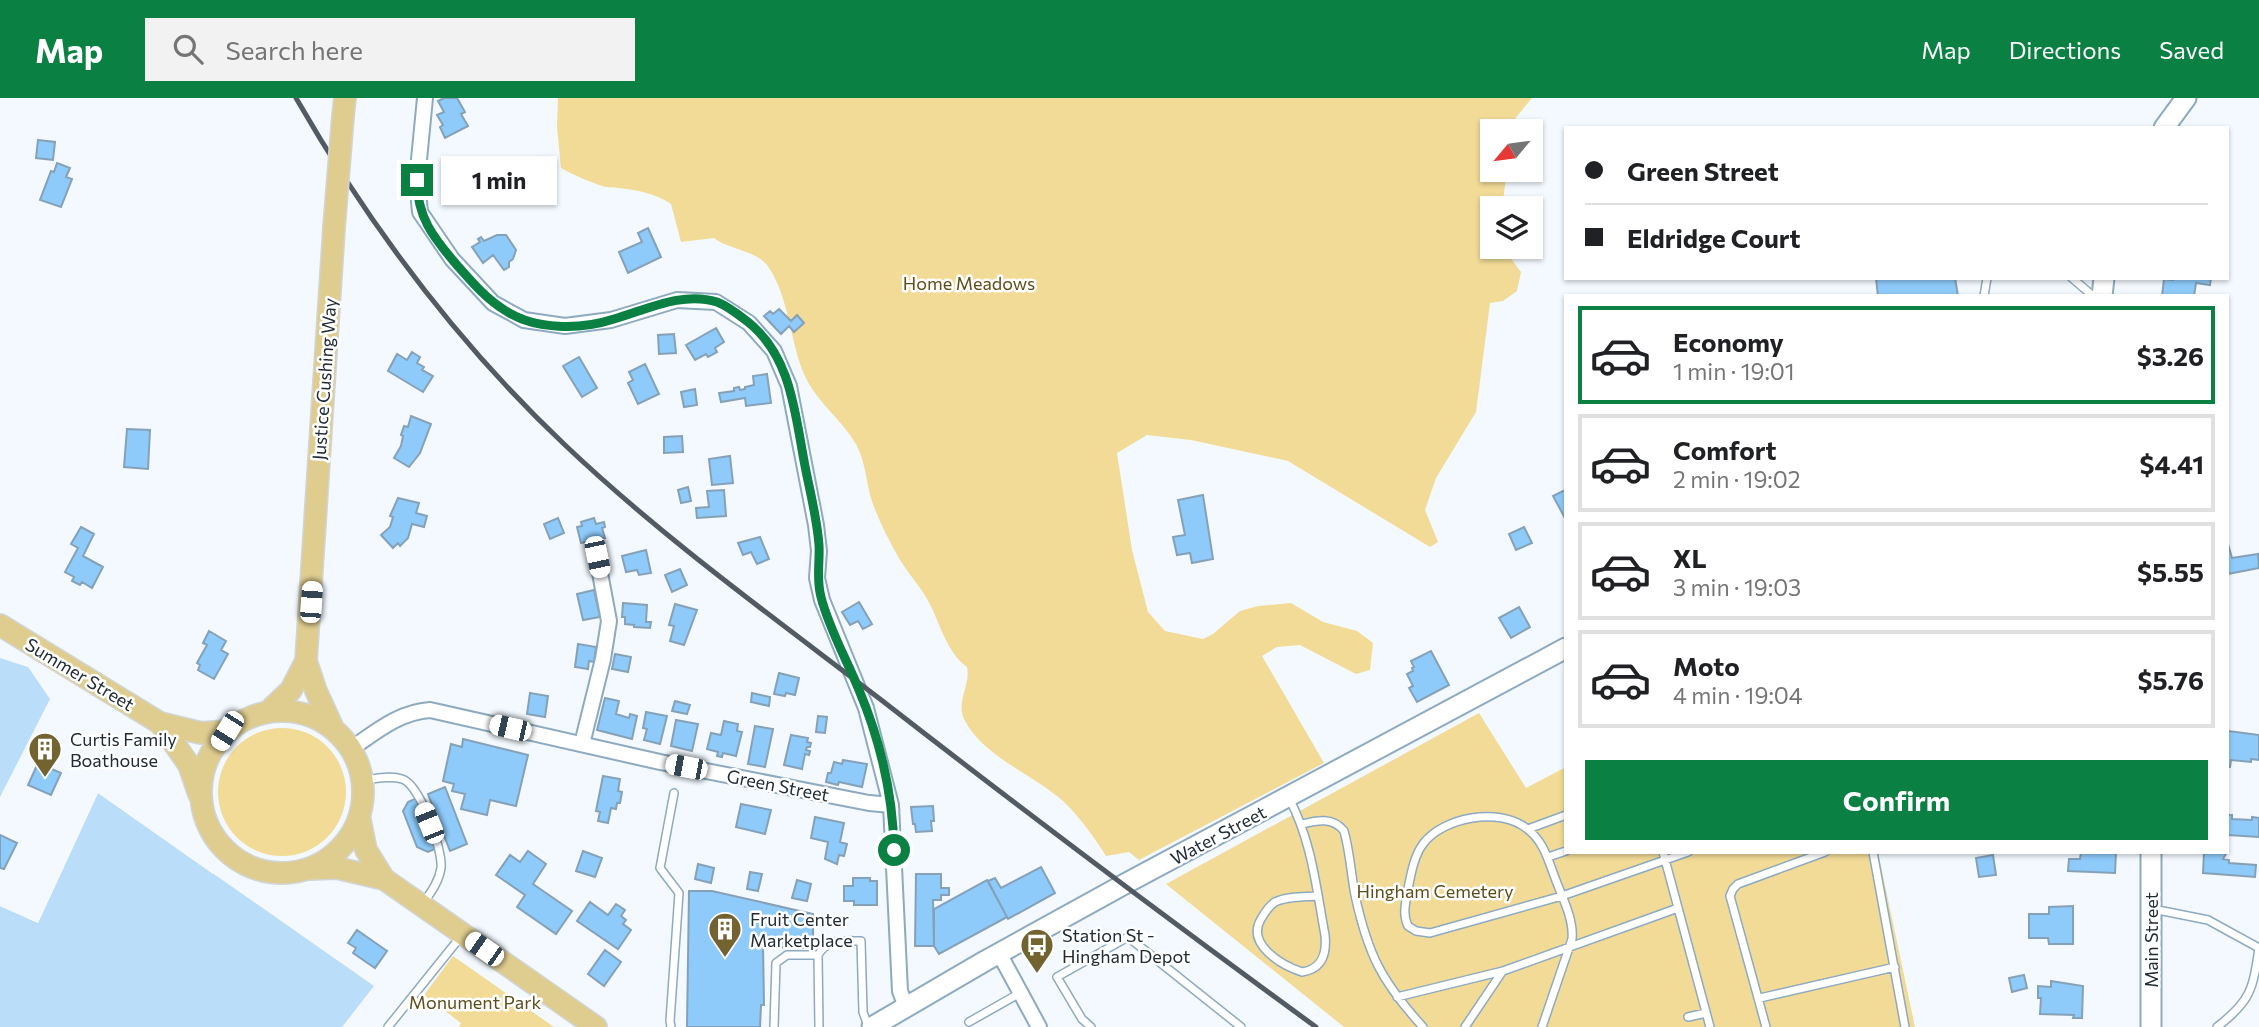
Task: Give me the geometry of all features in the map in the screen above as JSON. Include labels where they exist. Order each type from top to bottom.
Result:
[{"type":"main road","points":[[2165,126],[2186,98]]},
{"type":"main road","name":"Justice Cushing Way","points":[[332,726],[306,661],[344,107]]},
{"type":"main road","name":"Summer Street","points":[[0,625],[160,723],[201,733],[227,731]]},
{"type":"main road","name":"Water Street","points":[[876,1026],[999,953],[1564,649]]},
{"type":"main road","name":"Justice Cushing Way","points":[[270,711],[291,690],[306,661]]},
{"type":"main road","points":[[384,879],[366,850],[360,820],[365,793],[363,780],[352,748],[332,726],[301,714],[270,711],[246,718],[227,731],[205,770],[200,796],[208,828],[230,856],[244,865],[271,873],[337,868],[384,879],[596,1027]]},
{"type":"main road","name":"Summer Street","points":[[160,723],[189,765],[200,796]]},
{"type":"main road","points":[[310,869],[333,852],[360,820]]},
{"type":"main road","name":"Main Street","points":[[2151,854],[2151,1027]]},
{"type":"street","points":[[425,98],[417,180],[420,212],[452,259],[493,303],[524,320],[565,326],[611,320],[677,300],[716,302],[749,323],[774,351],[789,386],[817,525],[817,578],[822,600],[866,708],[891,804],[900,991],[906,1007]]},
{"type":"street","points":[[582,744],[603,659],[609,621],[597,557]]},
{"type":"street","name":"Green Street","points":[[352,748],[395,719],[416,711],[430,710],[856,801],[891,804]]},
{"type":"street","points":[[999,953],[1037,1026]]},
{"type":"lane","points":[[2074,280],[2092,294]]},
{"type":"lane","points":[[363,780],[402,779],[409,783],[419,797],[441,859],[438,882],[422,906]]},
{"type":"lane","points":[[671,1027],[679,893],[660,868],[674,793]]},
{"type":"lane","points":[[1289,797],[1303,824],[1318,896],[1325,935],[1323,959],[1314,969],[1301,972],[1266,950],[1259,938],[1258,923],[1266,910],[1276,902],[1289,898],[1318,896]]},
{"type":"lane","points":[[1542,1027],[1570,947],[1573,930],[1562,896],[1548,857],[1528,829],[1511,820],[1489,815],[1472,818],[1434,834],[1422,846],[1417,856],[1405,913],[1406,922],[1416,931],[1430,933],[1562,896],[1664,856],[1710,1027]]},
{"type":"lane","points":[[1528,829],[1564,816]]},
{"type":"lane","points":[[1303,824],[1328,820],[1344,831],[1355,895],[1375,962],[1397,997],[1423,1027]]},
{"type":"lane","points":[[1548,857],[1564,852]]},
{"type":"lane","points":[[1766,1027],[1730,895],[1738,884],[1820,854]]},
{"type":"lane","points":[[1873,854],[1905,1027]]},
{"type":"lane","points":[[1397,997],[1503,971],[1678,908]]},
{"type":"lane","points":[[2151,908],[2208,920],[2259,948],[2253,987],[2237,1012],[2217,1027]]},
{"type":"lane","points":[[388,1027],[463,934]]},
{"type":"lane","points":[[1091,1027],[1082,1019],[1057,977],[1128,937],[1241,1027]]},
{"type":"lane","points":[[774,1027],[776,963],[787,955],[817,955],[831,942],[861,941],[863,1012],[876,1026]]},
{"type":"lane","points":[[817,955],[819,1027]]},
{"type":"lane","points":[[1760,998],[1895,967]]},
{"type":"lane","points":[[1465,1027],[1503,971]]},
{"type":"lane","points":[[969,1022],[1020,993]]},
{"type":"lane","points":[[1688,1017],[1706,1013]]},
{"type":"green space","name":"Home Meadows","points":[[558,98],[1532,98],[1515,119],[1480,119],[1480,182],[1505,182],[1504,196],[1480,196],[1480,259],[1511,259],[1521,272],[1517,291],[1503,301],[1490,303],[1476,412],[1436,478],[1425,510],[1438,542],[1430,547],[1288,461],[1191,440],[1147,435],[1117,453],[1132,550],[1148,612],[1165,631],[1203,639],[1240,611],[1258,606],[1291,603],[1323,622],[1357,631],[1373,643],[1370,670],[1356,674],[1300,645],[1277,647],[1262,656],[1324,763],[1139,860],[1129,852],[1106,856],[1086,827],[1063,801],[983,744],[964,719],[962,699],[967,667],[953,653],[927,599],[886,534],[871,499],[857,446],[815,393],[804,374],[781,293],[769,268],[758,257],[714,238],[681,242],[671,204],[659,197],[639,191],[604,187],[561,168],[557,127]]},
{"type":"green space","name":"Hingham Cemetery","points":[[1479,713],[1526,788],[1564,768],[1564,854],[1878,854],[1915,1027],[1344,1027],[1166,884]]},
{"type":"green space","points":[[282,728],[307,733],[327,747],[341,767],[346,792],[341,817],[327,837],[307,851],[282,856],[257,851],[237,837],[223,817],[218,792],[223,767],[237,747],[257,733]]},
{"type":"green space","name":"Monument Park","points":[[453,956],[554,1027],[459,1027],[461,1023],[424,995]]},
{"type":"water","points":[[0,658],[28,667],[50,699],[0,797]]},
{"type":"water","points":[[98,793],[374,986],[342,1027],[0,1027],[0,906],[38,923]]},
{"type":"pier","points":[[97,789],[215,871],[213,874],[98,793],[38,923],[0,906],[0,902],[36,919]]},
{"type":"building","points":[[457,98],[465,112],[461,114],[468,126],[445,138],[440,127],[443,125],[437,115],[444,112],[438,101]]},
{"type":"building","points":[[38,140],[55,142],[53,160],[36,158]]},
{"type":"building","points":[[57,163],[70,168],[66,177],[72,179],[61,207],[40,200],[51,171],[54,172]]},
{"type":"building","points":[[648,228],[661,257],[628,273],[619,252],[642,242],[638,233]]},
{"type":"building","points":[[497,235],[506,235],[516,250],[509,267],[504,270],[493,255],[483,263],[472,247],[480,242],[478,239],[481,237],[484,241]]},
{"type":"building","points":[[1876,280],[1955,280],[1958,294],[1878,294]]},
{"type":"building","points":[[2164,280],[2211,280],[2210,285],[2196,283],[2194,294],[2162,294]]},
{"type":"building","points":[[779,309],[791,321],[797,315],[804,323],[794,332],[789,326],[781,334],[764,316]]},
{"type":"building","points":[[716,328],[724,342],[715,348],[717,352],[695,360],[686,345]]},
{"type":"building","points":[[674,334],[676,353],[659,354],[658,335]]},
{"type":"building","points":[[412,352],[420,357],[417,363],[424,367],[422,370],[433,376],[423,392],[388,371],[397,354],[407,360]]},
{"type":"building","points":[[579,357],[597,388],[582,397],[563,366]]},
{"type":"building","points":[[645,364],[659,394],[638,404],[628,383],[633,380],[629,372]]},
{"type":"building","points":[[767,374],[771,403],[746,406],[745,398],[721,402],[719,393],[734,391],[734,388],[739,387],[740,390],[745,389],[754,385],[753,376]]},
{"type":"building","points":[[695,389],[697,405],[684,407],[681,392]]},
{"type":"building","points":[[411,416],[431,424],[420,453],[409,467],[394,458],[401,446],[404,426],[408,427]]},
{"type":"building","points":[[127,429],[150,430],[148,469],[124,467]]},
{"type":"building","points":[[682,436],[683,452],[664,453],[664,437]]},
{"type":"building","points":[[730,456],[733,483],[712,485],[709,459]]},
{"type":"building","points":[[688,487],[691,501],[681,503],[678,490]]},
{"type":"building","points":[[724,490],[726,516],[697,518],[696,508],[709,507],[707,491]]},
{"type":"building","points":[[1564,490],[1564,516],[1553,496]]},
{"type":"building","points":[[1203,495],[1213,559],[1192,563],[1190,553],[1177,555],[1173,537],[1185,535],[1178,500]]},
{"type":"building","points":[[398,498],[419,503],[416,513],[427,516],[424,527],[412,524],[408,538],[400,546],[398,543],[393,548],[381,535],[390,527],[393,517],[390,516]]},
{"type":"building","points":[[558,518],[564,533],[550,539],[544,524]]},
{"type":"building","points":[[594,518],[596,524],[604,522],[605,527],[602,528],[605,538],[581,543],[577,527],[582,526],[581,522]]},
{"type":"building","points":[[81,527],[94,534],[83,556],[103,567],[92,588],[82,582],[80,585],[72,581],[74,577],[65,572],[78,548],[71,544]]},
{"type":"building","points":[[1524,527],[1532,543],[1516,550],[1509,534]]},
{"type":"building","points":[[760,537],[769,559],[757,564],[751,552],[743,555],[738,543]]},
{"type":"building","points":[[2229,548],[2232,558],[2258,554],[2259,568],[2229,574]]},
{"type":"building","points":[[646,550],[651,573],[639,575],[637,570],[626,572],[622,556]]},
{"type":"building","points":[[680,569],[687,585],[672,592],[665,575]]},
{"type":"building","points":[[594,590],[600,617],[583,620],[577,594]]},
{"type":"building","points":[[859,602],[872,624],[863,629],[858,621],[850,625],[842,612]]},
{"type":"building","points":[[623,603],[647,605],[646,622],[651,622],[650,628],[625,624],[625,617],[622,617]]},
{"type":"building","points":[[675,604],[697,610],[684,645],[670,641],[674,626],[669,625]]},
{"type":"building","points":[[1519,607],[1530,627],[1511,638],[1499,618]]},
{"type":"building","points":[[209,631],[226,641],[221,650],[228,654],[214,679],[198,670],[200,665],[197,663],[207,645],[203,643]]},
{"type":"building","points":[[578,644],[596,647],[594,662],[589,661],[588,669],[575,667]]},
{"type":"building","points":[[1431,651],[1449,685],[1417,702],[1409,688],[1413,686],[1407,674],[1413,671],[1411,661]]},
{"type":"building","points":[[615,654],[631,657],[628,672],[612,669]]},
{"type":"building","points":[[779,673],[799,678],[795,695],[774,694]]},
{"type":"building","points":[[530,693],[548,696],[545,717],[527,714]]},
{"type":"building","points":[[752,693],[770,697],[769,706],[751,702]]},
{"type":"building","points":[[605,698],[619,701],[616,714],[629,718],[630,714],[637,716],[632,739],[597,730]]},
{"type":"building","points":[[675,701],[690,705],[687,714],[672,711]]},
{"type":"building","points":[[646,712],[667,716],[660,744],[644,740],[647,729],[643,728]]},
{"type":"building","points":[[818,716],[827,717],[825,733],[816,732]]},
{"type":"building","points":[[676,720],[698,724],[692,751],[671,746]]},
{"type":"building","points":[[724,721],[738,724],[737,731],[742,732],[736,756],[723,753],[722,757],[717,756],[718,752],[707,749],[711,733],[721,735]]},
{"type":"building","points":[[755,726],[773,729],[765,767],[748,764]]},
{"type":"building","points":[[2229,731],[2259,735],[2259,760],[2231,760],[2230,767]]},
{"type":"building","points":[[791,735],[808,738],[807,742],[811,743],[810,747],[807,747],[806,750],[810,751],[809,755],[805,754],[802,769],[784,765]]},
{"type":"building","points":[[463,739],[528,755],[516,806],[490,800],[487,815],[461,809],[465,794],[452,791],[454,784],[443,781],[451,744],[462,747]]},
{"type":"building","points":[[843,760],[867,764],[862,787],[826,782],[834,762],[842,764]]},
{"type":"building","name":"Curtis Family Boathouse","points":[[38,763],[61,773],[51,795],[28,785]]},
{"type":"building","points":[[603,776],[620,779],[618,791],[622,792],[616,809],[611,808],[608,823],[598,821],[600,812],[596,811]]},
{"type":"building","points":[[445,787],[467,844],[450,851],[428,794]]},
{"type":"building","points":[[417,798],[437,848],[428,852],[417,847],[403,811],[408,802]]},
{"type":"building","points":[[741,804],[771,810],[765,834],[736,827]]},
{"type":"building","points":[[933,806],[932,831],[916,832],[911,807]]},
{"type":"building","points":[[2229,815],[2232,815],[2232,819],[2259,818],[2259,837],[2229,835]]},
{"type":"building","points":[[815,817],[844,823],[840,842],[847,844],[844,856],[839,855],[837,864],[825,859],[828,842],[811,838]]},
{"type":"building","points":[[0,835],[17,843],[4,869],[0,868]]},
{"type":"building","points":[[528,851],[546,864],[533,884],[572,911],[556,934],[517,907],[525,895],[496,875],[510,855],[520,862]]},
{"type":"building","points":[[583,851],[602,858],[595,877],[576,871]]},
{"type":"building","points":[[2081,854],[2116,854],[2115,873],[2068,871],[2069,859],[2080,859]]},
{"type":"building","points":[[2204,854],[2226,854],[2223,859],[2229,860],[2229,863],[2256,865],[2255,877],[2203,873]]},
{"type":"building","points":[[1993,855],[1996,875],[1979,877],[1976,858]]},
{"type":"building","points":[[698,864],[714,868],[711,883],[695,879]]},
{"type":"building","points":[[1041,867],[1055,893],[1008,919],[988,881],[995,878],[1001,888]]},
{"type":"building","points":[[750,872],[762,874],[758,891],[747,889]]},
{"type":"building","points":[[916,874],[941,874],[941,888],[949,888],[949,895],[941,895],[941,900],[933,900],[934,946],[915,946]]},
{"type":"building","points":[[853,878],[870,878],[870,881],[877,881],[877,905],[854,905],[854,901],[844,901],[844,886],[853,886]]},
{"type":"building","points":[[797,880],[811,884],[807,901],[792,898]]},
{"type":"building","points":[[987,880],[1007,917],[939,954],[934,946],[934,909]]},
{"type":"building","name":"Fruit Center Marketplace","points":[[689,891],[712,891],[813,914],[813,942],[811,941],[810,946],[769,947],[769,944],[763,944],[764,1005],[761,1005],[760,1027],[687,1027]]},
{"type":"building","points":[[590,902],[608,915],[616,904],[625,910],[621,916],[626,920],[623,924],[631,930],[618,949],[577,921]]},
{"type":"building","points":[[2073,906],[2073,944],[2049,944],[2048,938],[2029,938],[2029,914],[2049,914],[2049,907]]},
{"type":"building","points":[[357,930],[387,951],[375,968],[353,953],[356,948],[348,943]]},
{"type":"building","points":[[605,950],[621,962],[604,986],[588,974]]},
{"type":"building","points":[[2024,975],[2027,988],[2012,992],[2009,978]]},
{"type":"building","points":[[2051,981],[2083,986],[2082,1018],[2073,1018],[2074,1015],[2040,1014],[2041,998],[2038,998],[2038,986],[2051,987]]},
{"type":"railway","points":[[296,98],[385,237],[452,324],[526,406],[602,479],[759,607],[1097,865],[1316,1027]]},
{"type":"place","name":"Curtis Family Boathouse","points":[[45,779]]},
{"type":"place","name":"Fruit Center Marketplace","points":[[725,959]]},
{"type":"place","name":"Station St - Hingham Depot","points":[[1037,975]]},
{"type":"route","points":[[417,180],[420,212],[442,246],[493,303],[514,316],[536,323],[581,326],[677,300],[702,300],[716,302],[728,308],[768,341],[789,386],[817,525],[819,588],[873,730],[891,804],[894,850]]}]
